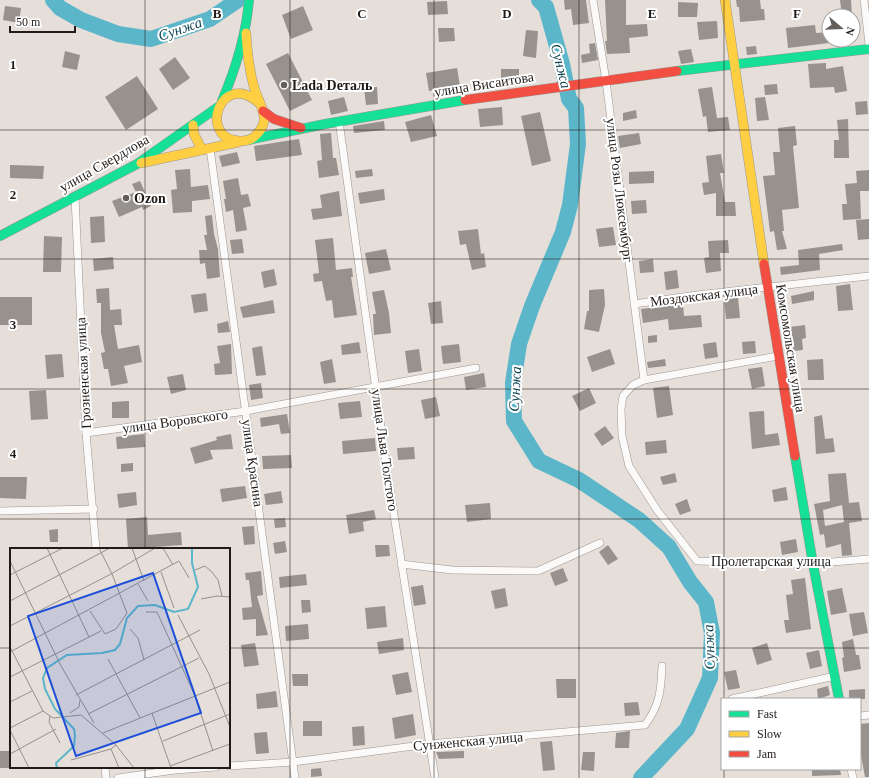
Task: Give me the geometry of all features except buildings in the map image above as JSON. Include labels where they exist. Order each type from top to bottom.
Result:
[{"type":"street","points":[[246,33],[249,72],[264,118],[259,132],[245,141],[227,138],[218,128],[216,114],[241,54],[246,33],[249,0]]},
{"type":"street","name":"улица Розы Люксембург","points":[[593,0],[606,81],[644,380]]},
{"type":"street","name":"Комсомольская улица","points":[[726,0],[734,65],[778,356],[813,564],[839,698]]},
{"type":"street","points":[[864,0],[869,44]]},
{"type":"street","name":"улица Висаитова","points":[[137,164],[339,121],[606,81],[869,49]]},
{"type":"street","points":[[220,104],[235,94],[242,93],[249,95],[274,118],[302,129]]},
{"type":"street","name":"улица Свердлова","points":[[0,236],[137,164],[220,104]]},
{"type":"street","name":"улица Льва Толстого","points":[[339,121],[402,564],[435,778]]},
{"type":"street","points":[[192,125],[196,138],[206,149]]},
{"type":"street","name":"улица Красина","points":[[206,149],[246,411],[295,778]]},
{"type":"street","name":"Грозненская улица","points":[[75,197],[86,433],[94,509],[96,548]]},
{"type":"street","name":"Моздокская улица","points":[[634,304],[869,276]]},
{"type":"street","points":[[644,380],[778,356]]},
{"type":"street","name":"улица Воровского","points":[[86,433],[246,411],[476,368]]},
{"type":"street","name":"Пролетарская улица","points":[[644,380],[633,385],[623,396],[620,409],[622,436],[629,466],[657,510],[698,561],[813,564],[869,559]]},
{"type":"street","points":[[0,511],[94,509]]},
{"type":"street","points":[[402,564],[452,570],[538,570],[600,543]]},
{"type":"street","name":"Сунженская улица","points":[[230,766],[293,762],[429,744],[645,725],[656,711],[661,691],[662,666]]},
{"type":"street","points":[[736,698],[835,676]]},
{"type":"street","points":[[105,768],[106,778]]},
{"type":"street","points":[[118,778],[175,770],[202,768]]},
{"type":"waterway","name":"Сунжа","points":[[53,0],[60,8],[81,20],[118,34],[151,39],[210,19],[238,0]]},
{"type":"waterway","name":"Сунжа","points":[[539,0],[546,7],[562,64],[569,99],[576,108],[578,144],[570,205],[563,232],[532,306],[519,344],[513,383],[514,421],[539,461],[579,480],[639,520],[669,547],[690,582],[706,602],[712,633],[710,678],[687,729],[641,778]]},
{"type":"traffic: fast","points":[[222,101],[240,52],[248,13],[249,0]]},
{"type":"traffic: fast","points":[[677,71],[869,49]]},
{"type":"traffic: fast","points":[[248,140],[325,124],[465,100]]},
{"type":"traffic: fast","points":[[0,236],[137,164],[218,107]]},
{"type":"traffic: fast","points":[[795,456],[813,564],[839,698]]},
{"type":"traffic: slow","points":[[725,0],[764,264]]},
{"type":"traffic: slow","points":[[246,33],[251,74],[255,91],[263,111],[263,124],[261,130],[254,137],[244,141],[227,138],[219,130],[217,119],[219,108],[225,99],[234,94],[246,95],[260,104]]},
{"type":"traffic: slow","points":[[193,125],[194,134],[202,150]]},
{"type":"traffic: slow","points":[[141,163],[239,142]]},
{"type":"traffic: jam","points":[[465,100],[677,71]]},
{"type":"traffic: jam","points":[[263,111],[274,119],[301,128]]},
{"type":"traffic: jam","points":[[764,264],[795,456]]},
{"type":"place","name":"Lada Dеталь","points":[[284,85]]},
{"type":"place","name":"Ozon","points":[[126,198]]}]
